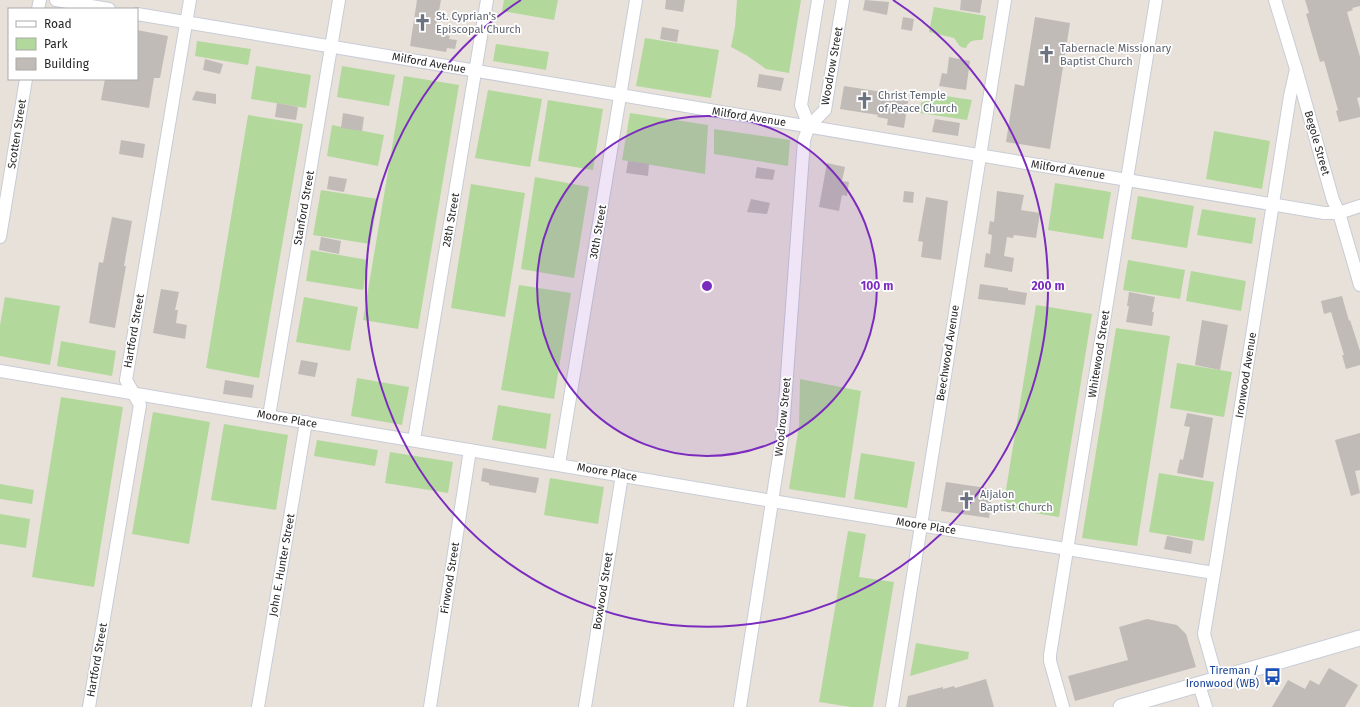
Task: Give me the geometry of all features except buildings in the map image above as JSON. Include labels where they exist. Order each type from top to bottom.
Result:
[{"type":"street","points":[[56,0],[103,8]]},
{"type":"street","name":"Hartford Street","points":[[89,707],[140,405],[126,380],[190,0]]},
{"type":"street","name":"Stanford Street","points":[[269,416],[339,0]]},
{"type":"street","name":"28th Street","points":[[414,440],[487,0]]},
{"type":"street","name":"30th Street","points":[[559,464],[636,0]]},
{"type":"street","points":[[809,126],[801,105],[818,0]]},
{"type":"street","name":"Woodrow Street","points":[[740,707],[783,431],[804,140],[809,126],[826,110],[843,0]]},
{"type":"street","name":"Beechwood Avenue","points":[[892,707],[1005,0]]},
{"type":"street","name":"Whitewood Street","points":[[1063,707],[1050,661],[1156,0]]},
{"type":"street","name":"Begole Street","points":[[1275,0],[1296,68],[1333,200],[1339,213],[1360,285]]},
{"type":"street","name":"Milford Avenue","points":[[138,14],[1324,213],[1339,213],[1360,206]]},
{"type":"street","name":"Ironwood Avenue","points":[[1217,680],[1204,634],[1290,96],[1296,68]]},
{"type":"street","name":"Scotten Street","points":[[0,237],[26,80]]},
{"type":"street","name":"Moore Place","points":[[0,371],[772,501],[1068,548],[1214,573]]},
{"type":"street","name":"John E. Hunter Street","points":[[258,707],[306,422]]},
{"type":"street","name":"Firwood Street","points":[[430,707],[470,450]]},
{"type":"street","name":"Boxwood Street","points":[[585,707],[622,475]]},
{"type":"street","points":[[1121,707],[1360,638]]},
{"type":"street","points":[[1199,685],[1206,707]]},
{"type":"green space","points":[[504,0],[558,0],[554,20],[502,11]]},
{"type":"green space","points":[[737,0],[801,0],[789,73],[766,69],[746,55],[731,47],[735,27]]},
{"type":"green space","points":[[934,7],[986,16],[982,40],[972,41],[966,48],[964,48],[959,45],[954,38],[929,32]]},
{"type":"green space","points":[[645,38],[719,50],[711,98],[636,86]]},
{"type":"green space","points":[[197,41],[251,49],[248,65],[195,56]]},
{"type":"green space","points":[[496,44],[549,52],[546,70],[493,61]]},
{"type":"green space","points":[[256,66],[311,75],[306,108],[251,99]]},
{"type":"green space","points":[[342,66],[395,75],[389,106],[337,97]]},
{"type":"green space","points":[[404,76],[459,85],[418,329],[363,320]]},
{"type":"green space","points":[[488,90],[542,99],[530,167],[475,158]]},
{"type":"green space","points":[[939,95],[972,100],[967,120],[920,113],[921,103]]},
{"type":"green space","points":[[548,100],[603,109],[593,170],[538,161]]},
{"type":"green space","points":[[630,113],[708,125],[705,174],[622,160]]},
{"type":"green space","points":[[248,115],[303,124],[259,378],[206,368]]},
{"type":"green space","points":[[332,125],[384,135],[378,166],[327,156]]},
{"type":"green space","points":[[714,129],[790,140],[788,166],[714,154]]},
{"type":"green space","points":[[1214,131],[1270,141],[1262,189],[1206,179]]},
{"type":"green space","points":[[535,177],[589,187],[574,278],[521,269]]},
{"type":"green space","points":[[1055,183],[1111,192],[1103,239],[1048,230]]},
{"type":"green space","points":[[471,184],[525,193],[505,317],[451,308]]},
{"type":"green space","points":[[321,190],[378,199],[370,244],[313,235]]},
{"type":"green space","points":[[1138,196],[1194,206],[1187,248],[1131,239]]},
{"type":"green space","points":[[1202,209],[1256,218],[1252,244],[1197,235]]},
{"type":"green space","points":[[311,250],[368,260],[363,290],[306,281]]},
{"type":"green space","points":[[1128,260],[1185,270],[1180,299],[1123,290]]},
{"type":"green space","points":[[1191,271],[1246,281],[1241,311],[1186,301]]},
{"type":"green space","points":[[519,285],[571,293],[554,399],[501,390]]},
{"type":"green space","points":[[5,297],[60,306],[50,365],[0,356],[0,325]]},
{"type":"green space","points":[[304,297],[358,307],[350,351],[296,342]]},
{"type":"green space","points":[[1036,305],[1092,314],[1059,517],[1003,508]]},
{"type":"green space","points":[[1116,328],[1170,336],[1137,546],[1082,538]]},
{"type":"green space","points":[[61,341],[116,351],[112,376],[57,366]]},
{"type":"green space","points":[[1177,363],[1232,372],[1224,417],[1170,408]]},
{"type":"green space","points":[[357,378],[409,387],[402,425],[351,416]]},
{"type":"green space","points":[[800,379],[861,391],[845,498],[789,489],[799,426]]},
{"type":"green space","points":[[61,397],[123,407],[94,587],[32,577]]},
{"type":"green space","points":[[498,405],[551,414],[546,449],[492,440]]},
{"type":"green space","points":[[153,412],[210,422],[189,544],[132,534]]},
{"type":"green space","points":[[224,424],[288,435],[276,510],[211,500]]},
{"type":"green space","points":[[317,440],[378,450],[375,466],[314,456]]},
{"type":"green space","points":[[390,452],[453,462],[448,493],[385,483]]},
{"type":"green space","points":[[861,453],[915,462],[907,508],[854,499]]},
{"type":"green space","points":[[1159,473],[1214,482],[1204,541],[1149,532]]},
{"type":"green space","points":[[550,478],[604,487],[598,524],[544,515]]},
{"type":"green space","points":[[0,484],[34,490],[32,504],[0,499]]},
{"type":"green space","points":[[0,514],[30,519],[26,548],[0,544]]},
{"type":"green space","points":[[848,531],[866,534],[859,577],[894,582],[873,707],[851,707],[819,702]]},
{"type":"green space","points":[[916,643],[969,652],[968,659],[910,676]]},
{"type":"place","name":"St. Cyprian's Episcopal Church","points":[[423,22]]},
{"type":"place","name":"Tabernacle Missionary Baptist Church","points":[[1047,54]]},
{"type":"place","name":"Christ Temple of Peace Church","points":[[865,101]]},
{"type":"place","name":"Aijalon Baptist Church","points":[[967,500]]},
{"type":"place","name":"Tireman / Ironwood (WB)","points":[[1272,676]]}]
